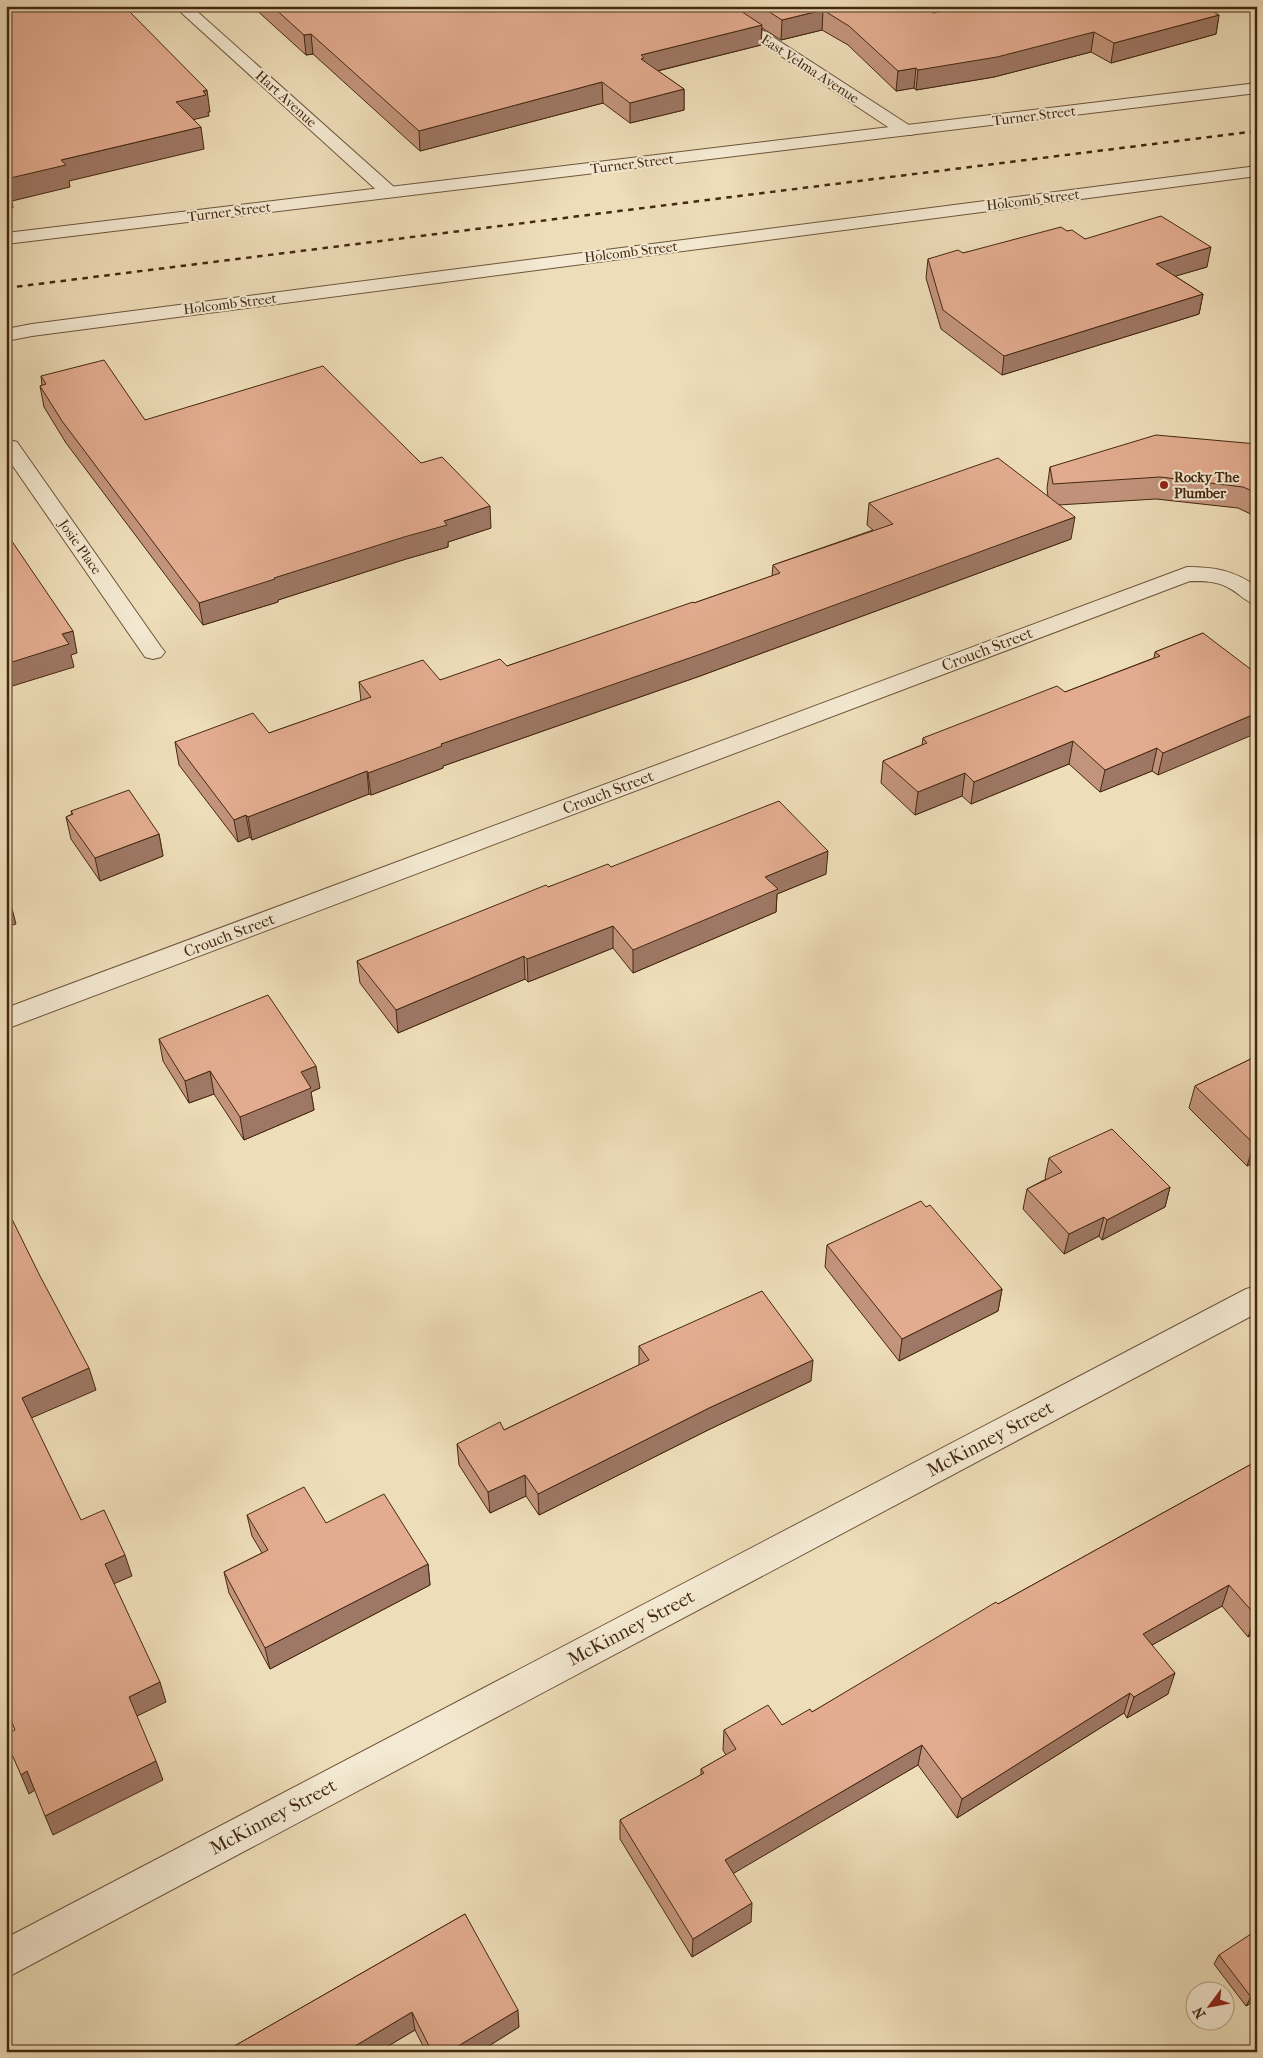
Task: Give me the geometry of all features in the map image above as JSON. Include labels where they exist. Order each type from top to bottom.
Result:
[{"type":"street","name":"Hart Avenue","points":[[182,6],[390,192]]},
{"type":"street","name":"East Velma Avenue","points":[[714,6],[906,132]]},
{"type":"street","name":"Turner Street","points":[[6,239],[906,132],[1257,88]]},
{"type":"street","name":"Holcomb Street","points":[[6,335],[1257,171]]},
{"type":"street","name":"Josie Place","points":[[6,447],[10,446],[153,652]]},
{"type":"street","name":"Crouch Street","points":[[6,1019],[1187,574],[1212,574],[1236,583],[1257,598]]},
{"type":"street","name":"McKinney Street","points":[[6,1959],[1257,1298]]},
{"type":"building","points":[[6,6],[124,6],[207,90],[203,91],[206,95],[176,102],[201,127],[61,160],[66,165],[6,179]]},
{"type":"building","points":[[272,6],[733,6],[762,25],[641,55],[644,58],[641,59],[684,89],[630,103],[602,82],[419,131],[311,34],[304,35]]},
{"type":"building","points":[[760,6],[923,6],[934,13],[960,6],[1203,6],[1219,15],[1114,43],[1094,32],[997,57],[918,70],[916,68],[898,71],[849,26],[823,10],[782,20]]},
{"type":"building","points":[[1161,216],[1211,247],[1156,264],[1203,294],[1004,356],[943,310],[928,259],[958,250],[963,253],[1061,227],[1067,231],[1072,230],[1085,239]]},
{"type":"building","points":[[104,360],[145,420],[323,366],[421,463],[442,457],[490,506],[444,521],[447,525],[199,603],[62,421],[40,386],[46,384],[41,376]]},
{"type":"building","points":[[1156,435],[1257,444],[1257,493],[1243,487],[1160,477],[1053,484],[1050,467]]},
{"type":"building","points":[[998,458],[1075,517],[701,654],[441,744],[442,746],[368,773],[367,771],[248,817],[246,815],[234,820],[175,742],[253,713],[269,733],[371,697],[359,682],[423,660],[440,680],[500,659],[507,666],[694,603],[780,573],[773,565],[893,524],[869,503]]},
{"type":"building","points":[[6,529],[11,537],[9,537],[73,631],[62,634],[69,644],[6,664]]},
{"type":"building","points":[[1203,633],[1257,674],[1257,713],[1163,753],[1157,748],[1105,770],[1073,741],[974,782],[965,773],[918,792],[883,761],[927,743],[923,738],[1057,686],[1065,692],[1160,656],[1155,652]]},
{"type":"building","points":[[129,790],[159,834],[95,858],[66,817],[73,814],[71,811]]},
{"type":"building","points":[[779,801],[828,851],[765,877],[778,889],[633,950],[613,926],[527,959],[524,956],[396,1010],[357,961],[546,885],[548,887],[608,864],[611,867]]},
{"type":"building","points":[[6,894],[10,901],[6,902]]},
{"type":"building","points":[[268,995],[316,1066],[301,1072],[311,1088],[240,1117],[210,1071],[185,1081],[159,1039]]},
{"type":"building","points":[[1257,1056],[1257,1142],[1254,1144],[1195,1086]]},
{"type":"building","points":[[1112,1129],[1170,1187],[1107,1220],[1104,1217],[1069,1234],[1027,1189],[1062,1172],[1049,1158]]},
{"type":"building","points":[[921,1201],[926,1207],[930,1205],[1002,1289],[902,1339],[827,1245]]},
{"type":"building","points":[[6,1207],[89,1368],[22,1398],[81,1520],[104,1510],[125,1555],[105,1564],[160,1682],[129,1697],[156,1761],[45,1816],[27,1771],[21,1775],[6,1741],[6,1734],[15,1730],[6,1707]]},
{"type":"building","points":[[762,1291],[813,1360],[709,1408],[538,1494],[525,1475],[488,1492],[457,1444],[500,1422],[504,1430],[649,1360],[639,1346]]},
{"type":"building","points":[[1257,1461],[1257,1616],[1229,1585],[1143,1634],[1175,1673],[1134,1697],[1130,1693],[962,1799],[922,1745],[725,1860],[752,1903],[693,1939],[620,1820],[704,1773],[701,1769],[736,1749],[724,1730],[768,1705],[782,1725],[810,1709],[812,1712],[996,1602],[998,1604]]},
{"type":"building","points":[[304,1487],[326,1523],[384,1494],[428,1564],[265,1648],[224,1572],[268,1550],[247,1515]]},
{"type":"building","points":[[465,1914],[518,2010],[448,2052],[432,2052],[412,2012],[345,2052],[224,2052]]},
{"type":"building","points":[[1254,1932],[1257,1934],[1257,1993],[1251,1997],[1219,1955]]},
{"type":"railway","points":[[6,288],[1257,131]]},
{"type":"place","name":"Rocky The Plumber","points":[[1164,485]]}]
